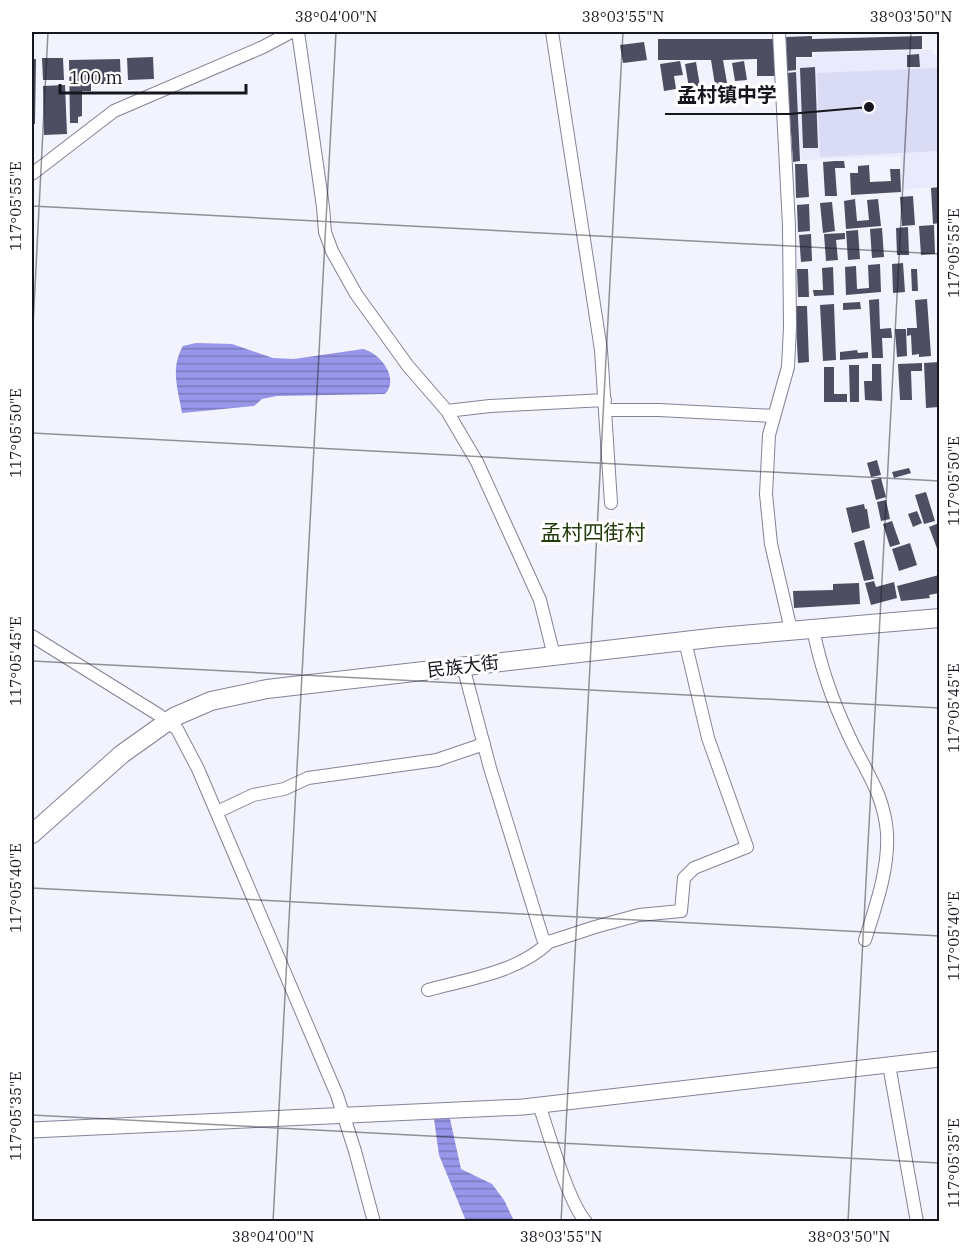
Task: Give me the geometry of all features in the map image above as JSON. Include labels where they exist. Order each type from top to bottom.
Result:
[{"type":"main road","name":"民族大街","points":[[32,834],[122,754],[167,722],[189,709],[237,694],[685,641],[939,618]]},
{"type":"street","points":[[32,174],[114,111],[263,47],[291,32]]},
{"type":"street","points":[[298,32],[325,232],[332,251],[363,303],[408,366],[447,411],[477,462],[526,564],[540,600],[554,656]]},
{"type":"street","points":[[552,32],[602,350],[612,503]]},
{"type":"street","points":[[779,32],[789,226],[790,327],[788,367],[769,435],[767,518],[791,630]]},
{"type":"street","points":[[447,411],[490,406],[605,405],[774,416]]},
{"type":"street","points":[[813,628],[818,653],[838,712],[879,794],[884,813],[887,835],[886,859],[882,882],[865,940]]},
{"type":"street","points":[[32,636],[177,729],[217,812],[337,1095],[374,1221]]},
{"type":"street","points":[[428,990],[490,973],[523,961],[538,953],[549,942],[595,927],[639,915],[681,911],[684,878],[694,868],[747,847],[708,738],[685,641]]},
{"type":"street","points":[[463,666],[483,744],[543,939],[549,942]]},
{"type":"street","points":[[217,812],[253,795],[284,789],[308,778],[437,760],[483,744]]},
{"type":"street","points":[[32,1130],[539,1105],[939,1059]]},
{"type":"street","points":[[889,1065],[917,1221]]},
{"type":"street","points":[[539,1105],[568,1187],[586,1221]]},
{"type":"shaded area","points":[[933,50],[933,55],[939,54],[939,186],[903,190],[900,156],[801,160],[796,58],[814,58],[815,53]]},
{"type":"shaded area","points":[[939,68],[939,151],[820,157],[817,73]]},
{"type":"shaded area","points":[[196,343],[232,344],[273,358],[294,359],[363,349],[376,355],[386,367],[390,381],[389,388],[385,394],[277,396],[262,399],[254,406],[182,413],[176,379],[177,363],[183,346]]},
{"type":"shaded area","points":[[434,1119],[450,1119],[461,1169],[492,1184],[504,1200],[514,1221],[466,1221],[439,1155]]},
{"type":"building","points":[[812,36],[812,39],[922,36],[922,49],[812,52],[812,57],[796,57],[796,70],[787,71],[786,37]]},
{"type":"building","points":[[658,39],[775,39],[775,76],[757,76],[757,59],[723,60],[727,83],[715,85],[711,60],[658,60]]},
{"type":"building","points":[[644,42],[647,60],[623,63],[620,45]]},
{"type":"building","points":[[919,54],[920,67],[907,67],[907,55]]},
{"type":"building","points":[[153,57],[154,79],[128,80],[127,58]]},
{"type":"building","points":[[42,58],[63,58],[64,80],[43,80]]},
{"type":"building","points":[[32,59],[36,59],[35,124],[32,124]]},
{"type":"building","points":[[120,59],[121,84],[91,84],[91,91],[82,91],[82,116],[78,117],[78,123],[70,123],[69,60]]},
{"type":"building","points":[[680,61],[683,75],[674,76],[676,89],[664,91],[660,64]]},
{"type":"building","points":[[744,61],[747,80],[735,81],[732,63]]},
{"type":"building","points":[[696,62],[700,86],[689,88],[685,64]]},
{"type":"building","points":[[815,67],[818,148],[803,148],[800,68]]},
{"type":"building","points":[[796,72],[800,161],[793,162],[787,73]]},
{"type":"building","points":[[65,85],[67,134],[44,135],[43,86]]},
{"type":"building","points":[[844,161],[845,168],[835,168],[837,196],[825,196],[823,162]]},
{"type":"building","points":[[795,164],[807,164],[809,197],[796,198]]},
{"type":"building","points":[[869,165],[870,182],[891,181],[890,169],[900,169],[901,192],[851,195],[850,173],[858,173],[858,166]]},
{"type":"building","points":[[939,187],[939,223],[933,224],[931,188]]},
{"type":"building","points":[[913,196],[915,225],[902,226],[900,197]]},
{"type":"building","points":[[855,199],[857,221],[869,220],[867,200],[878,199],[881,226],[846,229],[844,201]]},
{"type":"building","points":[[832,202],[835,231],[823,233],[820,203]]},
{"type":"building","points":[[809,204],[810,231],[798,232],[797,205]]},
{"type":"building","points":[[934,225],[935,254],[921,255],[919,226]]},
{"type":"building","points":[[908,227],[909,255],[897,255],[896,228]]},
{"type":"building","points":[[882,228],[884,257],[872,258],[870,229]]},
{"type":"building","points":[[858,230],[860,259],[848,260],[846,231]]},
{"type":"building","points":[[845,233],[845,239],[836,240],[838,260],[826,261],[824,234]]},
{"type":"building","points":[[811,234],[812,261],[801,262],[799,235]]},
{"type":"building","points":[[903,263],[905,292],[893,293],[892,264]]},
{"type":"building","points":[[880,264],[881,292],[846,295],[845,267],[856,266],[857,289],[869,288],[868,265]]},
{"type":"building","points":[[833,267],[834,295],[814,296],[813,290],[823,290],[822,268]]},
{"type":"building","points":[[797,269],[808,269],[809,297],[798,297]]},
{"type":"building","points":[[911,269],[917,269],[918,291],[912,291]]},
{"type":"building","points":[[879,299],[880,329],[891,328],[892,338],[882,338],[883,358],[872,358],[869,300]]},
{"type":"building","points":[[927,299],[931,356],[919,357],[919,354],[912,355],[911,335],[907,336],[907,328],[917,328],[915,300]]},
{"type":"building","points":[[860,302],[861,309],[843,310],[843,303]]},
{"type":"building","points":[[834,304],[836,360],[823,361],[820,305]]},
{"type":"building","points":[[795,306],[807,306],[809,362],[798,363]]},
{"type":"building","points":[[895,329],[906,329],[907,356],[897,357]]},
{"type":"building","points":[[857,350],[858,353],[868,352],[868,358],[840,360],[840,352]]},
{"type":"building","points":[[939,362],[939,407],[926,408],[924,363]]},
{"type":"building","points":[[922,363],[922,371],[911,371],[912,400],[900,400],[898,364]]},
{"type":"building","points":[[872,364],[881,364],[882,401],[865,400],[864,381],[872,381]]},
{"type":"building","points":[[849,365],[859,365],[859,402],[850,402]]},
{"type":"building","points":[[824,367],[834,367],[834,394],[847,394],[847,402],[824,402]]},
{"type":"building","points":[[877,460],[881,475],[871,477],[867,463]]},
{"type":"building","points":[[909,468],[911,473],[894,478],[892,472]]},
{"type":"building","points":[[881,478],[886,497],[876,500],[871,480]]},
{"type":"building","points":[[926,492],[935,521],[924,524],[915,495]]},
{"type":"building","points":[[886,500],[890,519],[881,521],[877,502]]},
{"type":"building","points":[[864,504],[870,528],[852,533],[846,508]]},
{"type":"building","points":[[917,511],[922,523],[913,527],[908,514]]},
{"type":"building","points":[[892,521],[900,544],[890,547],[883,524]]},
{"type":"building","points":[[939,523],[939,551],[938,551],[929,527]]},
{"type":"building","points":[[864,540],[874,579],[864,581],[854,543]]},
{"type":"building","points":[[910,543],[917,565],[899,571],[892,549]]},
{"type":"building","points":[[939,575],[939,593],[929,595],[930,598],[901,601],[897,586]]},
{"type":"building","points":[[874,581],[876,587],[894,582],[897,598],[871,605],[865,583]]},
{"type":"building","points":[[859,583],[860,604],[794,608],[793,591],[833,590],[833,584]]},
{"type":"place","name":"孟村镇中学","points":[[869,107]]},
{"type":"district","name":"孟村四街村","points":[[593,532]]}]
